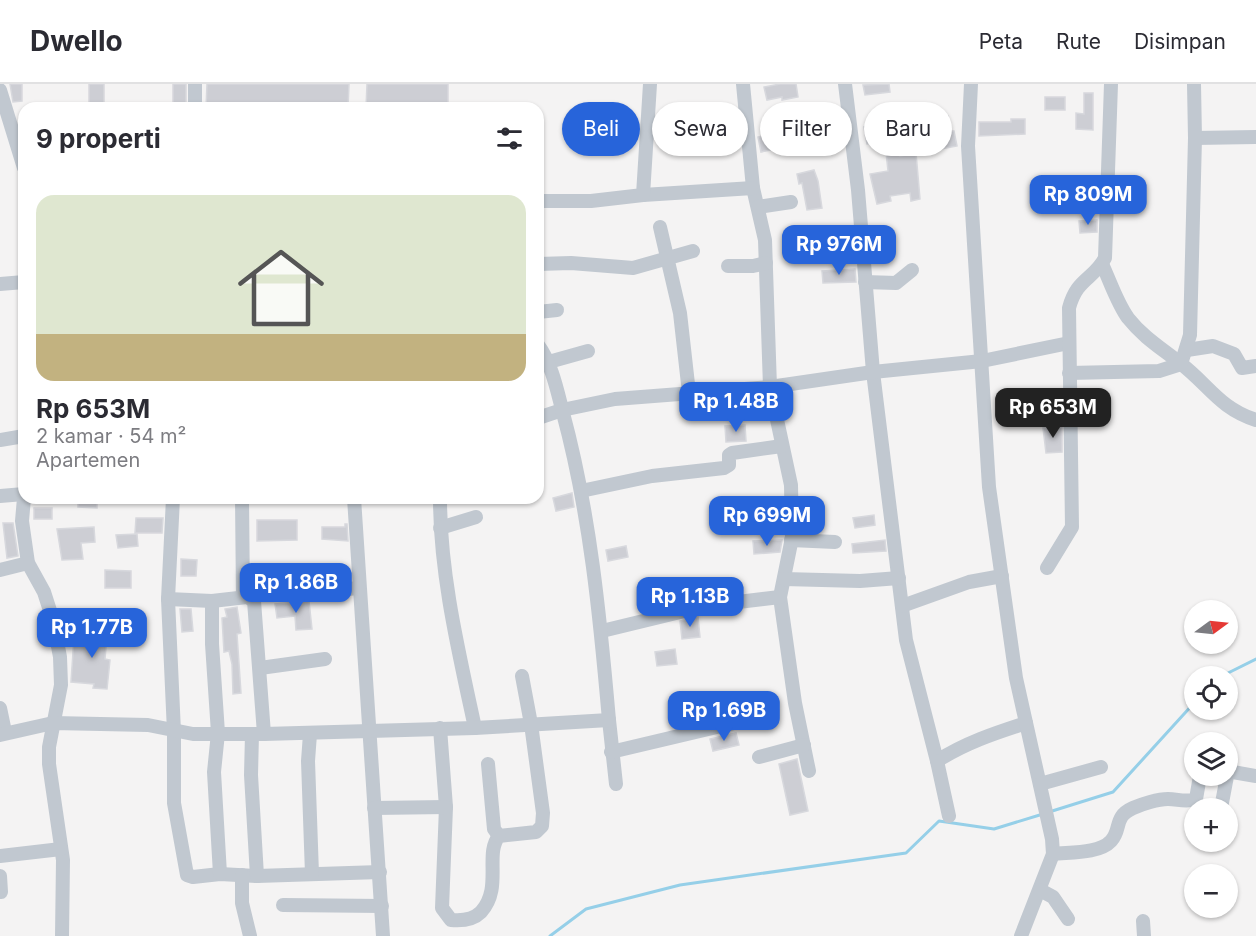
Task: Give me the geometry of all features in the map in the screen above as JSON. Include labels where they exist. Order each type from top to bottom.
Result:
[{"type":"street","points":[[195,84],[195,102]]},
{"type":"street","points":[[643,195],[650,84]]},
{"type":"street","points":[[743,84],[753,188],[765,240],[770,387],[790,485],[791,540],[780,597],[795,703],[809,771]]},
{"type":"street","points":[[845,84],[858,190],[873,372],[906,640],[949,816]]},
{"type":"street","points":[[971,84],[968,146],[989,487],[1016,678],[1049,824],[1053,854],[1021,936]]},
{"type":"street","points":[[1047,568],[1071,527],[1069,308],[1077,286],[1102,264],[1105,258],[1111,84]]},
{"type":"street","points":[[1184,357],[1190,334],[1195,138],[1194,84]]},
{"type":"street","points":[[0,90],[18,148]]},
{"type":"street","points":[[1195,138],[1256,136]]},
{"type":"street","points":[[544,201],[591,201],[643,195],[753,188]]},
{"type":"street","points":[[758,207],[790,202]]},
{"type":"street","points":[[660,226],[680,313],[689,393]]},
{"type":"street","points":[[544,264],[571,263],[633,268],[693,251]]},
{"type":"street","points":[[728,266],[753,266],[766,263]]},
{"type":"street","points":[[1102,264],[1126,315],[1143,335],[1184,357],[1213,395],[1236,414],[1256,420]]},
{"type":"street","points":[[866,282],[896,283],[912,270]]},
{"type":"street","points":[[0,284],[18,282]]},
{"type":"street","points":[[544,311],[557,310]]},
{"type":"street","points":[[544,416],[615,399],[770,387],[873,372],[982,361],[1069,343]]},
{"type":"street","points":[[1069,373],[1159,371],[1184,357],[1213,346],[1234,354],[1242,368],[1256,366]]},
{"type":"street","points":[[588,351],[544,364],[562,410],[581,491],[602,631],[616,784]]},
{"type":"street","points":[[0,440],[18,437]]},
{"type":"street","points":[[581,491],[652,476],[724,468],[729,465],[729,455],[732,453],[782,446]]},
{"type":"street","points":[[0,496],[18,496]]},
{"type":"street","points":[[23,504],[22,521],[28,563],[44,592],[54,621],[60,657],[61,686],[49,747],[49,764],[61,849],[62,936]]},
{"type":"street","points":[[173,504],[168,599],[174,732],[174,803],[187,875],[193,877],[220,874],[257,876],[380,872]]},
{"type":"street","points":[[242,504],[243,597]]},
{"type":"street","points":[[354,504],[383,936]]},
{"type":"street","points":[[440,504],[440,528],[455,630],[475,728]]},
{"type":"street","points":[[440,528],[476,517]]},
{"type":"street","points":[[791,540],[835,542]]},
{"type":"street","points":[[0,570],[28,563]]},
{"type":"street","points":[[902,606],[960,585],[1002,576]]},
{"type":"street","points":[[784,579],[860,581],[899,578]]},
{"type":"street","points":[[275,595],[359,588]]},
{"type":"street","points":[[168,599],[212,601],[243,597],[254,601],[260,668],[258,734],[251,775],[257,876]]},
{"type":"street","points":[[602,631],[705,606],[780,597]]},
{"type":"street","points":[[212,601],[218,733],[214,772],[220,874]]},
{"type":"street","points":[[260,668],[325,659]]},
{"type":"street","points":[[499,836],[536,832],[542,826],[543,813],[522,676]]},
{"type":"street","points":[[0,708],[3,733],[53,723],[148,725],[193,734],[310,734],[609,720]]},
{"type":"street","points":[[612,752],[763,716]]},
{"type":"street","points":[[937,761],[954,750],[1026,723]]},
{"type":"street","points":[[440,728],[446,807],[442,908],[451,921],[471,919],[490,902],[495,849],[499,836]]},
{"type":"street","points":[[310,734],[308,761],[312,874]]},
{"type":"street","points":[[759,757],[804,745]]},
{"type":"street","points":[[488,764],[494,829],[499,836]]},
{"type":"street","points":[[1041,790],[1101,767]]},
{"type":"street","points":[[1238,773],[1256,776]]},
{"type":"street","points":[[1053,854],[1099,848],[1113,839],[1119,819],[1133,808],[1165,799],[1182,801],[1196,799],[1198,786]]},
{"type":"street","points":[[374,808],[446,807]]},
{"type":"street","points":[[0,856],[61,849]]},
{"type":"street","points":[[242,875],[245,920],[250,935]]},
{"type":"street","points":[[0,876],[1,892]]},
{"type":"street","points":[[1040,890],[1048,892],[1053,897],[1068,919]]},
{"type":"street","points":[[283,905],[382,906]]},
{"type":"street","points":[[1143,921],[1144,936]]},
{"type":"building","points":[[10,84],[22,84],[22,101],[13,102]]},
{"type":"building","points":[[89,84],[104,84],[104,102],[89,102]]},
{"type":"building","points":[[173,84],[186,84],[186,102],[173,102]]},
{"type":"building","points":[[207,84],[349,84],[348,102],[206,102]]},
{"type":"building","points":[[367,84],[448,84],[448,102],[366,102]]},
{"type":"building","points":[[796,84],[798,97],[767,100],[764,87]]},
{"type":"building","points":[[889,84],[890,92],[865,95],[863,85]]},
{"type":"building","points":[[1084,93],[1093,93],[1093,130],[1076,129],[1076,113],[1084,114]]},
{"type":"building","points":[[1045,97],[1065,97],[1065,110],[1045,110]]},
{"type":"building","points":[[1011,119],[1025,119],[1025,134],[979,136],[979,122],[1011,122]]},
{"type":"building","points":[[952,131],[954,131],[957,146],[952,147]]},
{"type":"building","points":[[886,156],[916,156],[920,199],[911,201],[910,193],[890,196],[891,201],[877,204],[870,174],[888,171]]},
{"type":"building","points":[[814,170],[822,208],[807,210],[802,183],[799,184],[797,174]]},
{"type":"building","points":[[1097,220],[1097,232],[1080,233],[1079,221]]},
{"type":"building","points":[[855,269],[856,282],[823,283],[822,271]]},
{"type":"building","points":[[745,425],[746,441],[726,442],[725,426]]},
{"type":"building","points":[[1062,426],[1062,452],[1046,453],[1043,428]]},
{"type":"building","points":[[572,493],[574,507],[556,511],[553,498]]},
{"type":"building","points":[[78,504],[97,504],[97,508],[78,507]]},
{"type":"building","points":[[34,508],[52,508],[52,519],[34,519]]},
{"type":"building","points":[[874,515],[875,525],[855,528],[853,518]]},
{"type":"building","points":[[136,518],[163,518],[162,533],[135,533]]},
{"type":"building","points":[[257,520],[297,520],[297,540],[257,541]]},
{"type":"building","points":[[3,523],[13,523],[18,556],[7,558]]},
{"type":"building","points":[[347,524],[348,541],[322,539],[322,527],[345,527]]},
{"type":"building","points":[[94,527],[95,542],[81,543],[83,559],[62,560],[57,529]]},
{"type":"building","points":[[137,534],[138,546],[118,548],[116,535]]},
{"type":"building","points":[[782,540],[780,552],[754,554],[753,541]]},
{"type":"building","points":[[885,540],[886,551],[853,553],[852,544]]},
{"type":"building","points":[[626,546],[628,557],[608,561],[606,550]]},
{"type":"building","points":[[181,559],[197,560],[196,576],[181,576]]},
{"type":"building","points":[[279,566],[280,585],[265,586],[263,567]]},
{"type":"building","points":[[105,570],[131,571],[131,588],[105,588]]},
{"type":"building","points":[[309,601],[312,629],[296,630],[295,616],[277,618],[275,604]]},
{"type":"building","points":[[237,607],[241,633],[237,634],[241,693],[233,694],[232,664],[229,651],[224,652],[222,618],[227,617],[225,609]]},
{"type":"building","points":[[180,609],[191,609],[193,631],[182,632]]},
{"type":"building","points":[[698,617],[700,637],[682,639],[680,621]]},
{"type":"building","points":[[97,622],[108,623],[105,659],[110,660],[107,689],[93,688],[94,684],[71,682],[74,637],[95,639]]},
{"type":"building","points":[[675,649],[677,664],[657,666],[655,652]]},
{"type":"building","points":[[736,733],[739,745],[713,751],[710,739]]},
{"type":"building","points":[[797,759],[808,811],[790,815],[779,764]]},
{"type":"waterway","points":[[1238,668],[1256,659]]},
{"type":"waterway","points":[[1049,812],[1113,792],[1184,714]]},
{"type":"waterway","points":[[550,936],[586,909],[680,885],[906,853],[939,821],[994,829],[1043,814]]}]
